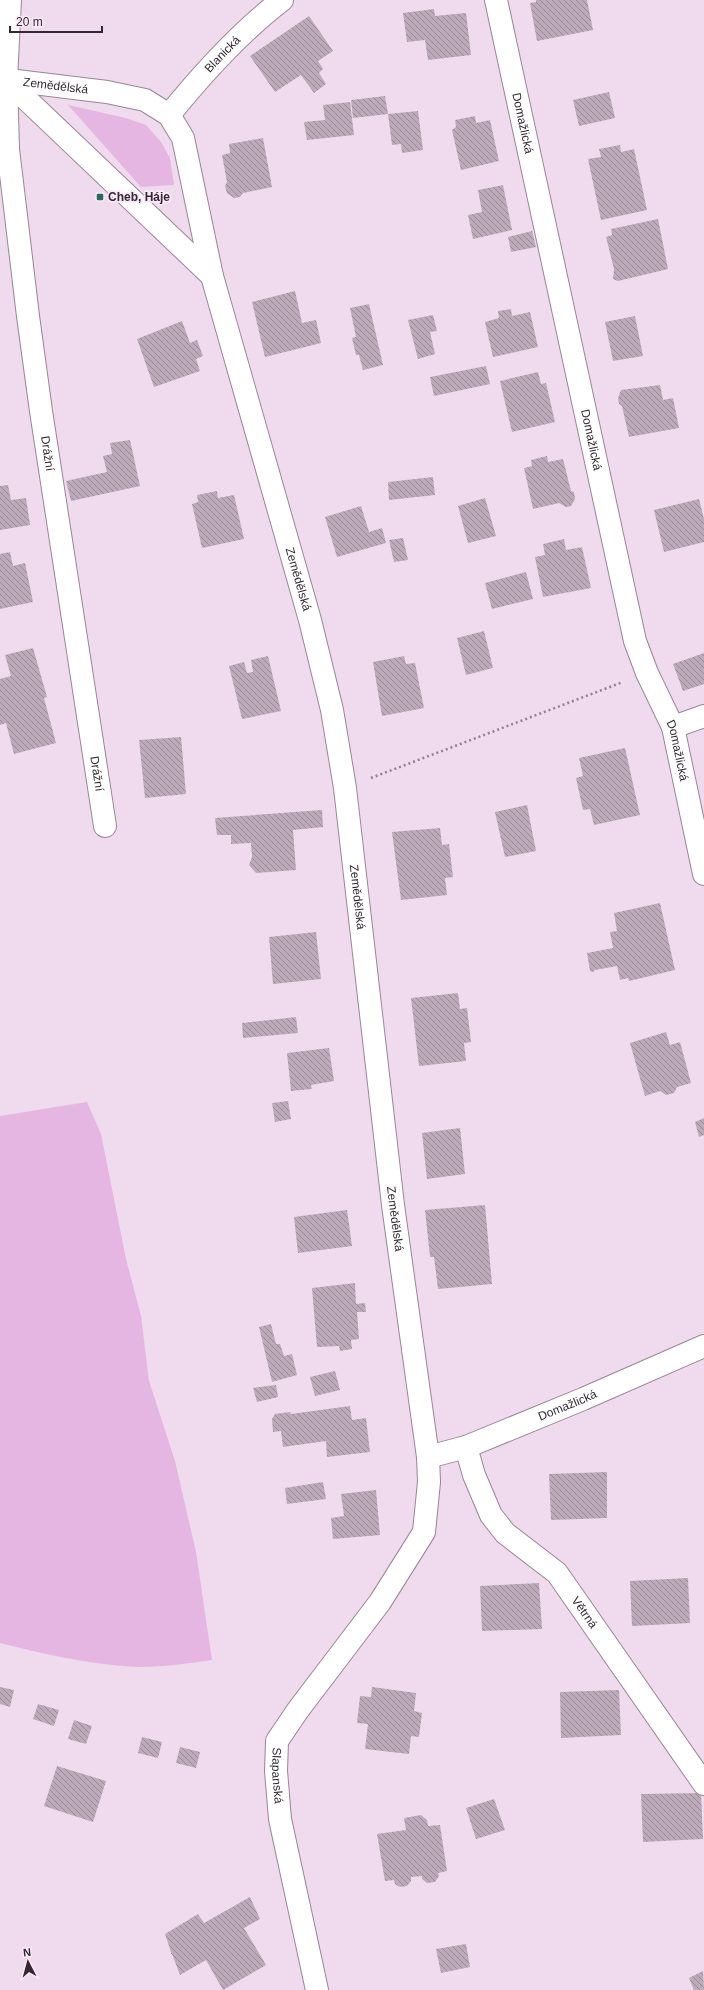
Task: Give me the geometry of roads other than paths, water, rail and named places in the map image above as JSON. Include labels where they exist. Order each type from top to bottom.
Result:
[{"type":"street","name":"Drážní","points":[[10,0],[3,79],[8,149],[41,410],[105,826]]},
{"type":"street","name":"Blanická","points":[[169,115],[203,74],[253,22],[282,0]]},
{"type":"street","name":"Domažlická","points":[[496,0],[635,641],[647,673],[674,727],[704,874]]},
{"type":"street","name":"Zemědělská","points":[[3,79],[115,93],[145,100],[169,115],[183,138],[212,276],[310,620],[332,710],[345,788],[393,1204],[428,1457],[429,1482],[424,1532]]},
{"type":"street","name":"Zemědělská","points":[[3,79],[212,276]]},
{"type":"street","points":[[674,727],[704,716]]},
{"type":"street","name":"Domažlická","points":[[428,1457],[466,1447],[583,1399],[704,1346]]},
{"type":"street","name":"Větrná","points":[[466,1447],[474,1475],[491,1515],[505,1533],[557,1574],[704,1784]]},
{"type":"street","name":"Slapanská","points":[[317,1990],[280,1819],[276,1771],[277,1741],[298,1710],[380,1602],[424,1532]]},
{"type":"place","name":"Cheb, Háje","points":[[100,197]]}]
